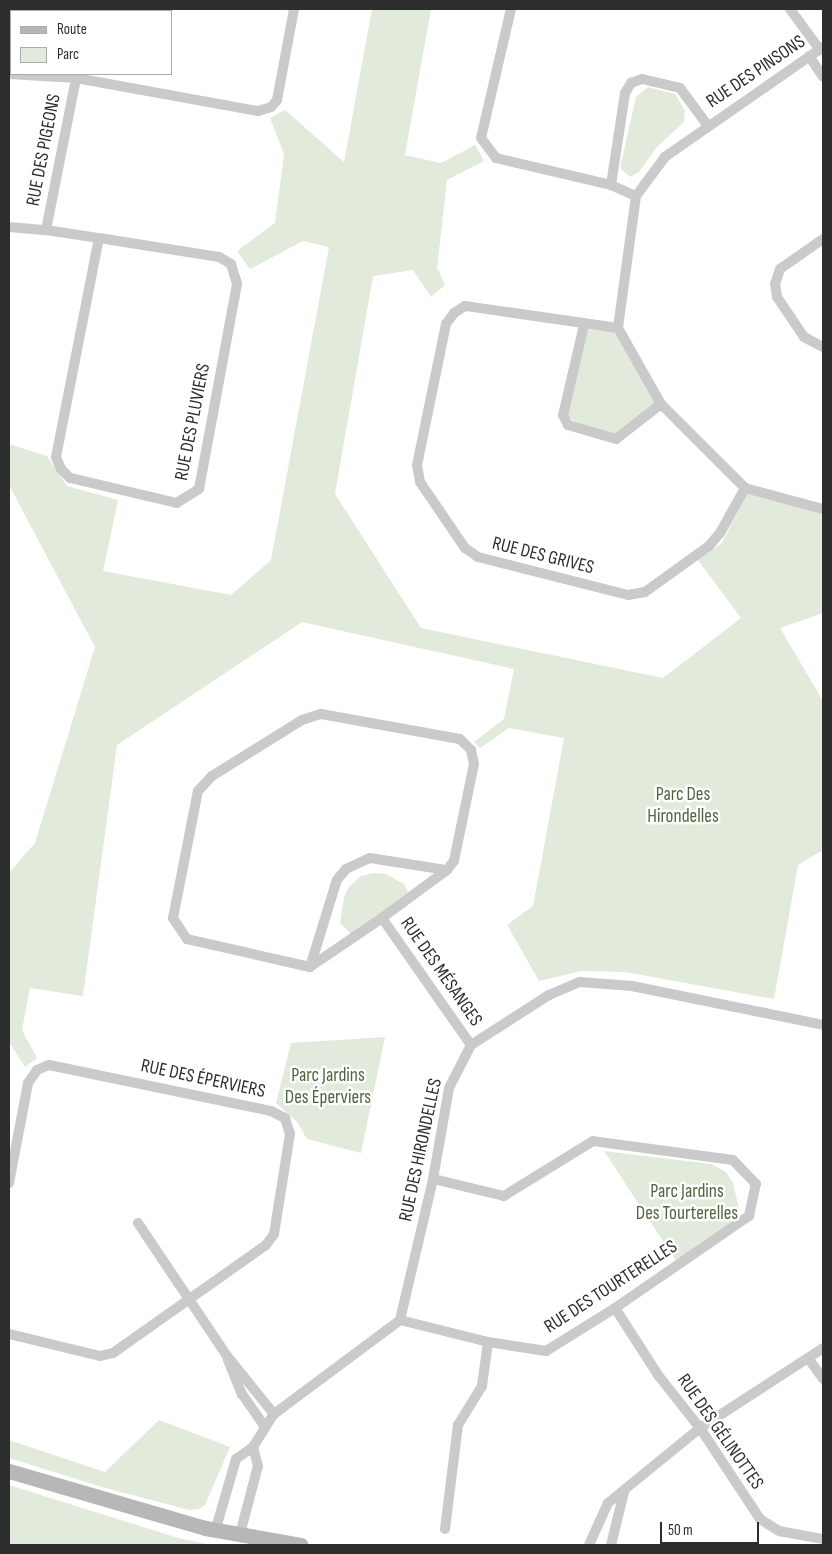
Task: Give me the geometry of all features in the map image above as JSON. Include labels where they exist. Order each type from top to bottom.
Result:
[{"type":"street","points":[[26,75],[76,78],[258,111],[271,106],[277,100],[294,9]]},
{"type":"street","points":[[510,9],[482,138],[496,158],[611,184],[636,196]]},
{"type":"street","points":[[790,9],[822,48]]},
{"type":"street","name":"RUE DES PINSONS","points":[[618,328],[636,196],[665,156],[822,48]]},
{"type":"street","points":[[809,56],[823,77]]},
{"type":"street","name":"RUE DES PIGEONS","points":[[46,230],[76,78]]},
{"type":"street","name":"RUE DES PINSONS","points":[[611,184],[624,93],[631,83],[642,79],[680,88],[708,126]]},
{"type":"street","name":"RUE DES PLUVIERS","points":[[9,227],[46,230],[99,238],[219,258],[232,264],[237,275],[200,489],[178,503],[70,478],[61,469],[56,457],[99,238]]},
{"type":"street","points":[[823,239],[780,269],[774,284],[777,297],[804,337],[823,347]]},
{"type":"street","name":"RUE DES GRIVES","points":[[584,325],[466,306],[454,313],[446,324],[417,465],[420,482],[465,548],[478,557],[628,595],[645,592],[709,546],[720,534],[745,488]]},
{"type":"street","points":[[662,404],[616,439],[568,425],[563,415],[584,325],[618,328],[662,404],[745,488],[823,509]]},
{"type":"street","name":"RUE DES MÉSANGES","points":[[321,714],[460,740],[470,750],[474,764],[454,861],[447,870],[382,918],[310,967],[187,939],[177,928],[173,918],[198,791],[212,776],[302,720],[321,714]]},
{"type":"street","points":[[310,967],[337,880],[346,869],[370,858],[447,870]]},
{"type":"street","name":"RUE DES MÉSANGES","points":[[382,918],[471,1045]]},
{"type":"street","points":[[471,1045],[549,995],[580,982],[632,986],[823,1025]]},
{"type":"street","name":"RUE DES HIRONDELLES","points":[[400,1320],[433,1179],[449,1088],[471,1045]]},
{"type":"street","name":"RUE DES ÉPERVIERS","points":[[9,1183],[28,1082],[37,1070],[49,1065],[271,1111],[285,1118],[290,1134],[274,1234],[266,1245],[113,1353],[100,1356],[9,1334]]},
{"type":"street","name":"RUE DES TOURTERELLES","points":[[400,1320],[488,1342],[546,1351],[616,1308],[749,1216],[756,1184],[733,1160],[593,1141],[504,1196],[433,1179]]},
{"type":"street","points":[[138,1223],[227,1356],[274,1414]]},
{"type":"street","name":"RUE DES GÉLINOTTES","points":[[616,1308],[658,1375],[700,1428],[767,1526],[823,1539]]},
{"type":"street","points":[[216,1528],[236,1459],[253,1447],[264,1425],[274,1414],[400,1320]]},
{"type":"street","points":[[445,1528],[458,1425],[482,1386],[488,1342]]},
{"type":"street","points":[[589,1545],[608,1503],[624,1492],[700,1428],[823,1348]]},
{"type":"street","points":[[227,1356],[239,1388],[264,1425]]},
{"type":"street","points":[[808,1358],[823,1379]]},
{"type":"street","points":[[240,1534],[258,1466],[253,1447]]},
{"type":"street","points":[[9,1471],[216,1528],[301,1545]]},
{"type":"street","points":[[611,1545],[624,1492]]},
{"type":"green space","name":"Parc Des Hirondelles","points":[[372,9],[431,9],[405,155],[441,163],[475,145],[484,161],[447,180],[437,268],[445,285],[431,297],[413,270],[373,276],[335,494],[421,628],[663,678],[741,618],[698,560],[722,543],[748,491],[823,512],[823,613],[780,628],[823,701],[823,850],[798,865],[774,999],[625,972],[582,971],[539,981],[507,925],[533,906],[564,738],[509,728],[480,748],[474,742],[504,719],[514,669],[302,622],[117,745],[83,996],[30,988],[22,1030],[37,1058],[25,1067],[9,1042],[9,873],[35,843],[95,647],[9,485],[9,444],[47,456],[67,486],[118,500],[103,571],[231,595],[271,560],[329,247],[303,241],[250,269],[237,251],[275,223],[284,154],[270,118],[285,110],[344,162]]},
{"type":"green space","points":[[648,87],[675,94],[685,111],[684,122],[657,147],[639,172],[630,177],[620,168],[636,97]]},
{"type":"green space","points":[[586,329],[616,331],[657,403],[615,436],[580,427],[566,414]]},
{"type":"green space","points":[[374,873],[386,874],[404,884],[408,892],[407,897],[352,935],[340,923],[344,897],[349,887],[361,876]]},
{"type":"green space","name":"Parc Jardins Des Éperviers","points":[[385,1037],[361,1153],[307,1139],[297,1122],[276,1103],[291,1043]]},
{"type":"green space","name":"Parc Jardins Des Tourterelles","points":[[604,1151],[711,1164],[726,1172],[733,1183],[739,1209],[734,1220],[676,1261]]},
{"type":"green space","points":[[159,1420],[230,1447],[205,1505],[199,1509],[189,1510],[102,1487],[9,1458],[9,1440],[105,1472]]},
{"type":"green space","points":[[9,1485],[178,1538],[212,1545],[9,1545]]}]
